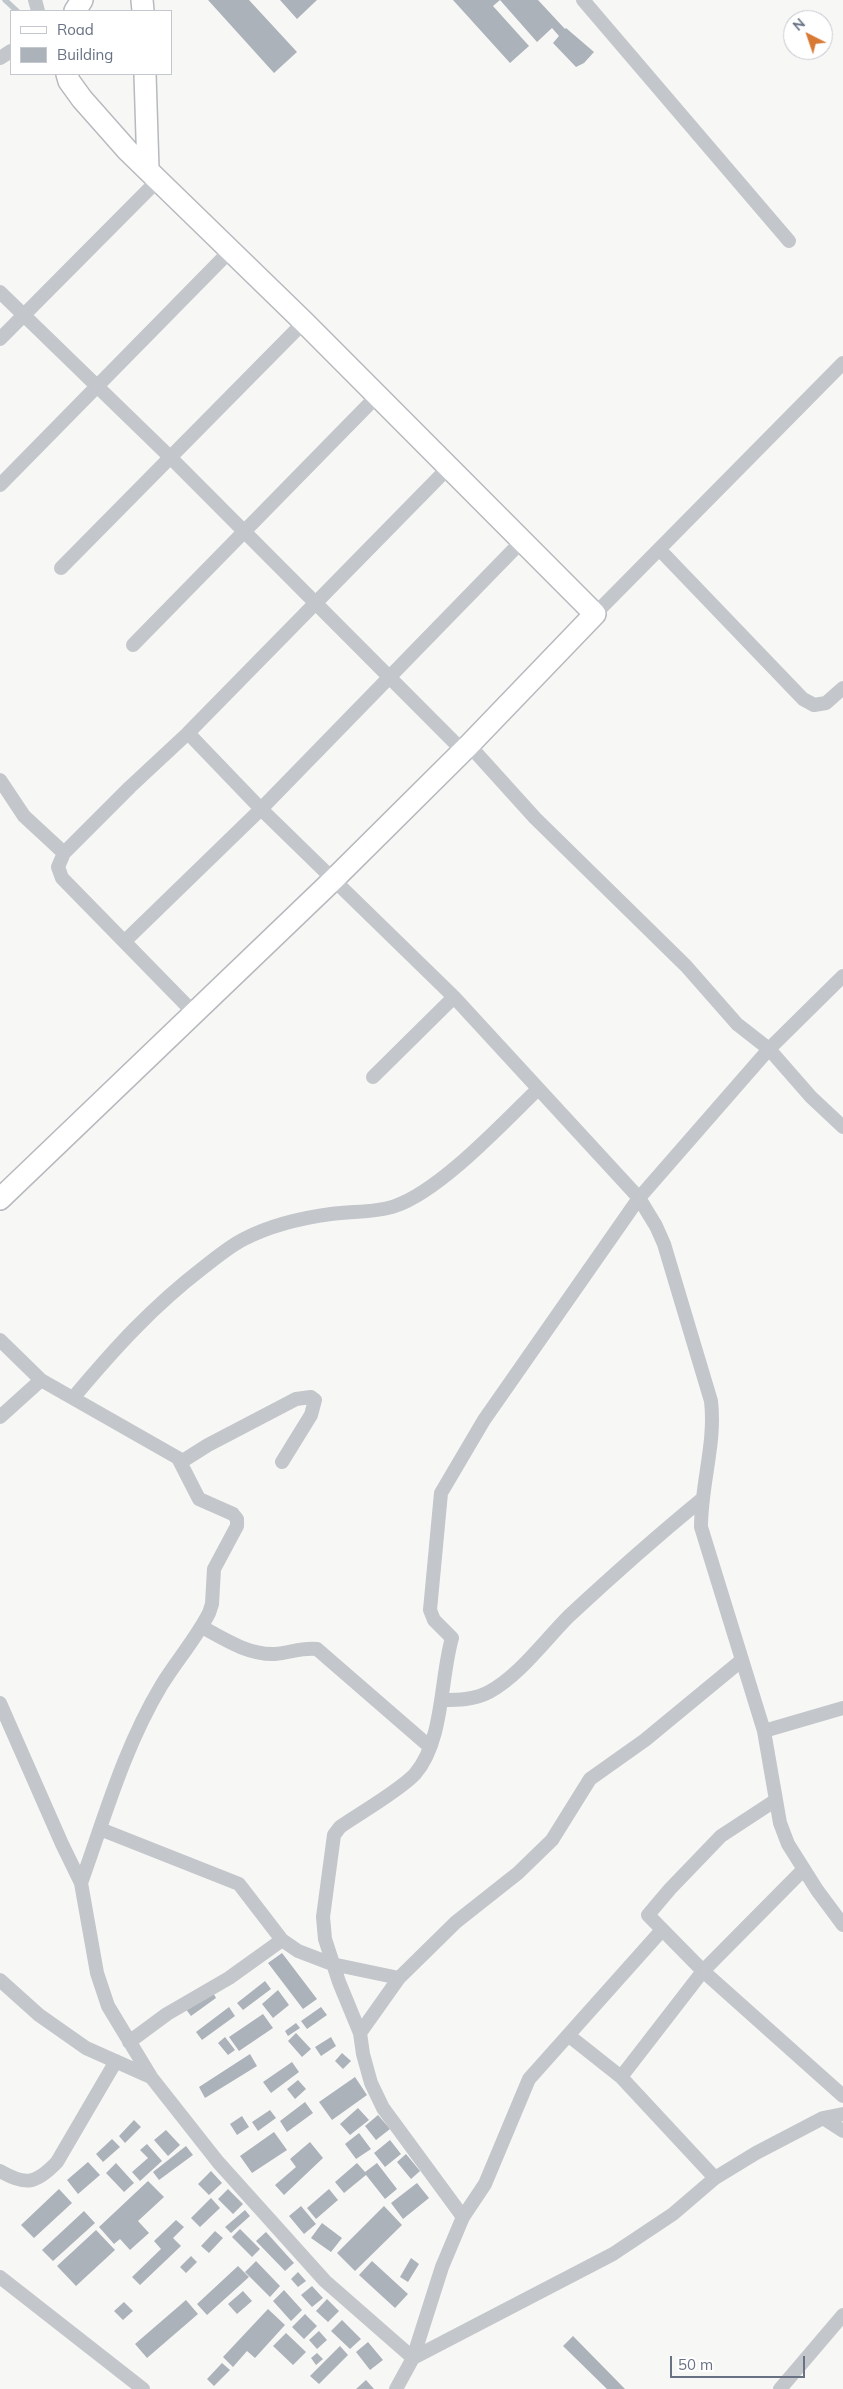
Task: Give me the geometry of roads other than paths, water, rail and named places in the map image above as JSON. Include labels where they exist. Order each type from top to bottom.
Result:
[{"type":"main road","points":[[145,75],[153,175]]},
{"type":"main road","points":[[0,1199],[333,880],[595,614],[304,322],[153,175],[95,114],[67,76]]},
{"type":"street","points":[[67,10],[81,0]]},
{"type":"street","points":[[583,0],[789,241]]},
{"type":"street","points":[[0,340],[153,175]]},
{"type":"street","points":[[0,485],[96,385],[230,251]]},
{"type":"street","points":[[0,292],[245,531],[388,677],[466,747],[535,818],[686,966],[737,1024],[769,1050],[811,1097],[843,1127]]},
{"type":"street","points":[[61,568],[304,322]]},
{"type":"street","points":[[595,614],[843,363]]},
{"type":"street","points":[[133,645],[377,396]]},
{"type":"street","points":[[195,1014],[62,878],[58,866],[64,853],[130,787],[188,733],[449,467]]},
{"type":"street","points":[[125,941],[261,809],[522,541]]},
{"type":"street","points":[[659,549],[803,699],[814,705],[826,703],[843,688]]},
{"type":"street","points":[[188,733],[261,809],[454,998],[639,1198],[656,1226],[664,1244],[710,1395],[714,1423],[701,1500],[701,1527],[764,1732],[780,1822],[788,1844],[843,1925]]},
{"type":"street","points":[[0,780],[24,816],[64,853]]},
{"type":"street","points":[[463,2217],[383,2108],[371,2083],[363,2054],[360,2032],[332,1964],[325,1939],[323,1917],[334,1835],[340,1827],[411,1777],[420,1766],[430,1747],[452,1638],[434,1620],[430,1610],[440,1493],[484,1420],[639,1198],[769,1050],[843,976]]},
{"type":"street","points":[[373,1077],[454,998]]},
{"type":"street","points":[[73,1398],[138,1324],[180,1285],[244,1239],[285,1222],[332,1214],[381,1210],[397,1206],[441,1178],[486,1140],[538,1089]]},
{"type":"street","points":[[0,1340],[40,1380],[181,1462],[199,1499],[233,1514],[237,1519],[237,1526],[214,1569],[212,1604],[202,1627],[161,1685],[144,1720],[113,1788],[82,1883]]},
{"type":"street","points":[[0,1417],[40,1380]]},
{"type":"street","points":[[181,1462],[208,1445],[296,1399],[311,1397],[315,1400],[311,1415],[282,1462]]},
{"type":"street","points":[[441,1700],[473,1699],[490,1692],[506,1680],[603,1585],[650,1542],[701,1500]]},
{"type":"street","points":[[202,1627],[230,1643],[253,1652],[274,1654],[307,1648],[318,1649],[430,1747]]},
{"type":"street","points":[[360,2032],[399,1978],[456,1922],[518,1873],[552,1840],[590,1779],[645,1740],[742,1660]]},
{"type":"street","points":[[0,1703],[62,1844],[82,1883],[97,1973],[108,2006],[151,2077],[218,2162],[325,2281],[413,2358]]},
{"type":"street","points":[[764,1732],[843,1708]]},
{"type":"street","points":[[776,1800],[721,1836],[649,1912],[650,1918],[703,1971],[843,2096]]},
{"type":"street","points":[[100,1829],[239,1884],[282,1940],[298,1951],[332,1964],[399,1978]]},
{"type":"street","points":[[621,2077],[703,1971],[804,1869]]},
{"type":"street","points":[[396,2389],[413,2358],[442,2267],[463,2217],[484,2184],[529,2079],[662,1930]]},
{"type":"street","points":[[129,2042],[167,2014],[229,1978],[282,1940]]},
{"type":"street","points":[[0,1980],[39,2015],[86,2048],[151,2077]]},
{"type":"street","points":[[568,2035],[621,2077],[715,2178]]},
{"type":"street","points":[[0,2171],[17,2181],[32,2181],[45,2175],[58,2162],[116,2061]]},
{"type":"street","points":[[413,2358],[613,2254],[673,2214],[715,2178],[787,2136],[823,2118],[843,2114]]},
{"type":"street","points":[[823,2118],[843,2131]]},
{"type":"street","points":[[0,2277],[143,2389]]},
{"type":"street","points":[[780,2389],[843,2315]]},
{"type":"waterway","points":[[5,0],[16,10]]}]
